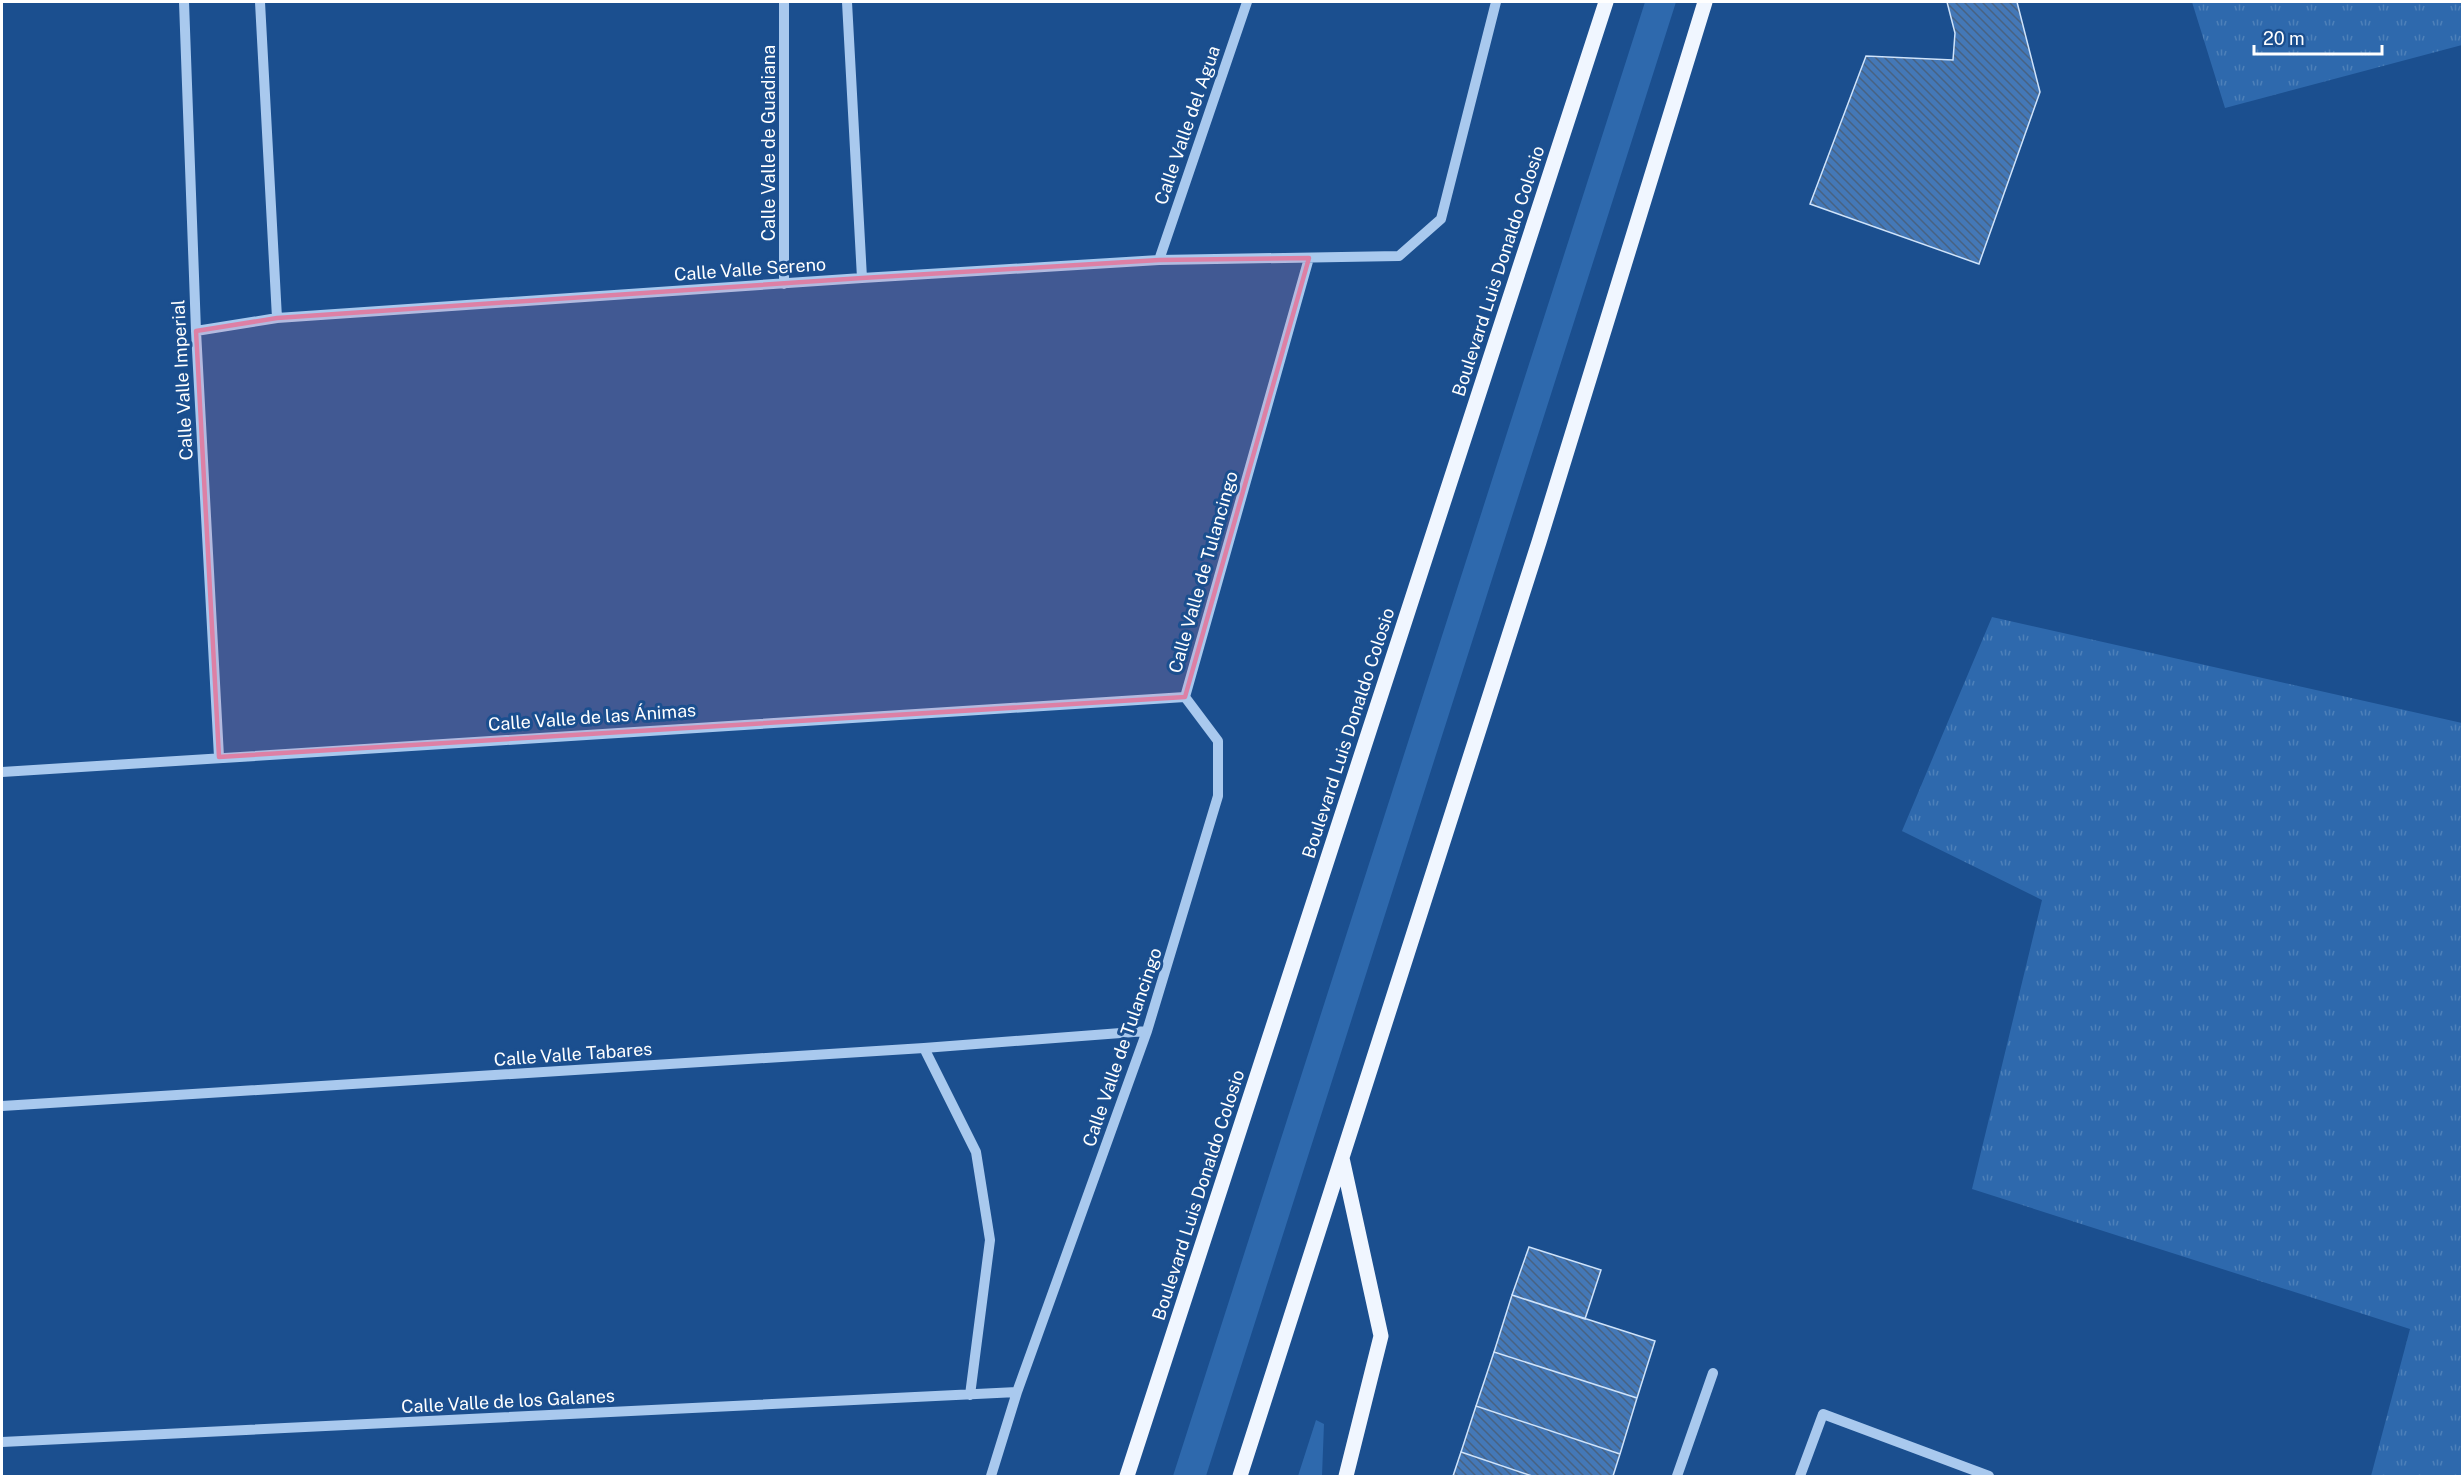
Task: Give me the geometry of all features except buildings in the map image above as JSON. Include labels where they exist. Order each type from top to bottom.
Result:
[{"type":"main road","name":"Boulevard Luis Donaldo Colosio","points":[[1127,1476],[1606,2]]},
{"type":"main road","points":[[1240,1476],[1543,531],[1705,2]]},
{"type":"main road","points":[[1341,1156],[1381,1336],[1346,1476]]},
{"type":"street","name":"Calle Valle Imperial","points":[[184,2],[196,331],[219,757]]},
{"type":"street","points":[[260,2],[277,318]]},
{"type":"street","name":"Calle Valle de Guadiana","points":[[784,2],[784,284]]},
{"type":"street","points":[[847,2],[862,278]]},
{"type":"street","name":"Calle Valle del Agua","points":[[1159,260],[1247,2]]},
{"type":"street","points":[[1309,258],[1399,256],[1441,219],[1496,2]]},
{"type":"street","name":"Calle Valle Sereno","points":[[196,331],[277,318],[862,278],[1159,260],[1309,258]]},
{"type":"street","name":"Calle Valle de Tulancingo","points":[[990,1476],[1017,1392],[1147,1031],[1218,796],[1218,741],[1185,697],[1309,258]]},
{"type":"street","name":"Calle Valle de las Ánimas","points":[[2,772],[1185,697]]},
{"type":"street","name":"Calle Valle Tabares","points":[[2,1106],[924,1048],[1147,1031]]},
{"type":"street","points":[[924,1048],[976,1152],[990,1240],[970,1395]]},
{"type":"street","points":[[1677,1476],[1713,1373]]},
{"type":"street","name":"Calle Valle de los Galanes","points":[[2,1442],[1017,1392]]},
{"type":"street","points":[[1800,1476],[1823,1414],[1989,1476]]},
{"type":"highlighted area","points":[[1309,258],[1185,697],[219,757],[196,331],[277,318],[862,278],[1159,260]]},
{"type":"green space","points":[[1645,2],[1676,2],[1206,1476],[1173,1476]]},
{"type":"green space","points":[[2192,2],[2462,2],[2462,45],[2225,108]]},
{"type":"green space","points":[[1992,617],[2462,723],[2462,1476],[2371,1476],[2410,1329],[1972,1189],[2042,900],[1902,831]]},
{"type":"green space","points":[[1316,1420],[1324,1424],[1322,1476],[1298,1476]]}]
